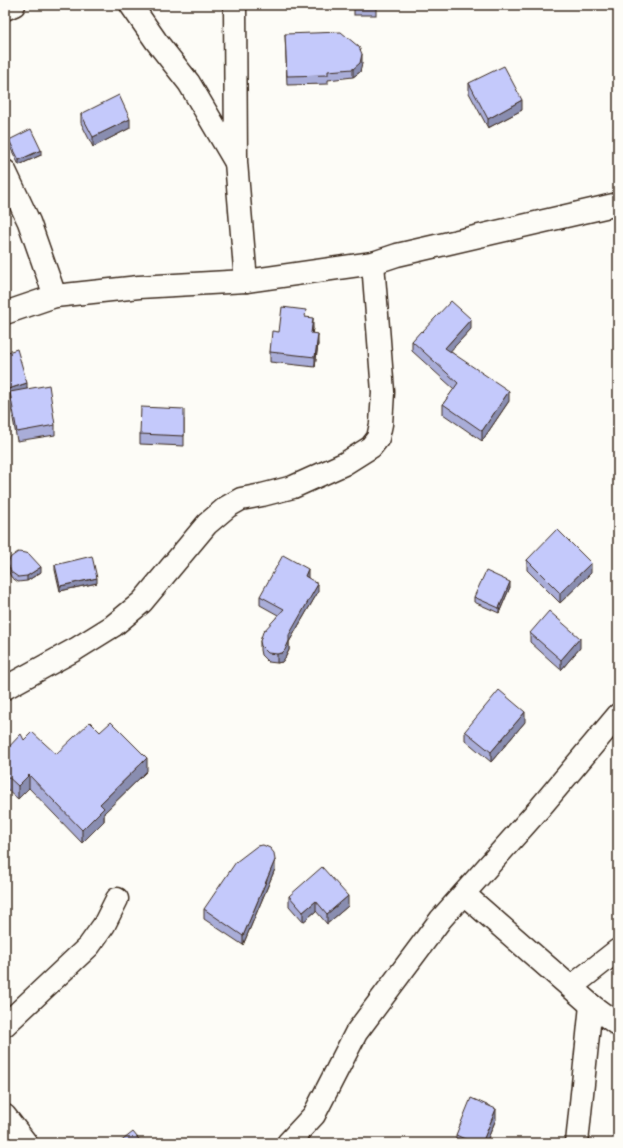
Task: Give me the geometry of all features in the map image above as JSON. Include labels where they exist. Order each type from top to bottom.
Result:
[{"type":"street","points":[[5,9],[14,5]]},
{"type":"street","points":[[131,5],[156,41],[189,83],[236,162]]},
{"type":"street","points":[[235,5],[236,162],[246,281]]},
{"type":"street","points":[[5,171],[29,222],[55,296]]},
{"type":"street","points":[[5,313],[55,296],[139,288],[246,281],[373,263],[397,255],[618,204]]},
{"type":"street","points":[[5,688],[76,649],[113,626],[142,602],[206,524],[227,507],[241,499],[293,487],[344,464],[371,447],[378,438],[381,424],[383,392],[373,263]]},
{"type":"street","points":[[288,1143],[314,1115],[356,1032],[441,919],[539,809],[618,715]]},
{"type":"street","points":[[464,894],[591,1005],[618,1025]]},
{"type":"street","points":[[5,1025],[89,946],[104,925],[117,899]]},
{"type":"street","points":[[571,987],[618,950]]},
{"type":"street","points":[[577,1143],[591,1005]]},
{"type":"street","points":[[5,1116],[26,1143]]},
{"type":"building","points":[[354,5],[376,5],[376,6]]},
{"type":"building","points":[[341,32],[359,47],[362,54],[360,63],[353,69],[328,71],[328,75],[287,76],[285,34]]},
{"type":"building","points":[[504,66],[522,100],[488,119],[469,83]]},
{"type":"building","points":[[119,95],[130,119],[93,137],[81,114]]},
{"type":"building","points":[[31,129],[41,150],[19,160],[9,140]]},
{"type":"building","points":[[451,301],[471,319],[445,348],[509,391],[482,431],[443,404],[458,383],[412,341]]},
{"type":"building","points":[[282,307],[306,310],[305,317],[313,318],[311,333],[318,334],[315,357],[270,352],[272,331],[279,332]]},
{"type":"building","points":[[17,349],[27,383],[5,390],[5,353]]},
{"type":"building","points":[[49,385],[55,425],[17,432],[10,392]]},
{"type":"building","points":[[141,407],[184,409],[184,436],[140,434]]},
{"type":"building","points":[[557,529],[591,563],[560,593],[527,560]]},
{"type":"building","points":[[18,552],[29,554],[41,567],[27,576],[18,577],[11,572],[8,564],[11,557]]},
{"type":"building","points":[[283,555],[308,569],[305,576],[318,584],[289,635],[289,641],[285,650],[282,653],[277,654],[268,653],[261,646],[260,641],[263,632],[284,609],[260,596]]},
{"type":"building","points":[[92,556],[97,578],[60,586],[55,565]]},
{"type":"building","points":[[486,571],[510,582],[499,608],[474,597]]},
{"type":"building","points":[[549,611],[580,638],[561,660],[530,633]]},
{"type":"building","points":[[499,690],[525,712],[491,752],[465,731]]},
{"type":"building","points":[[90,722],[100,732],[111,722],[147,758],[100,804],[104,808],[82,830],[29,775],[18,786],[5,774],[5,751],[21,734],[24,740],[32,732],[56,754]]},
{"type":"building","points":[[263,845],[270,848],[274,853],[275,860],[243,936],[204,909],[236,862],[257,846]]},
{"type":"building","points":[[322,867],[348,896],[327,914],[316,901],[303,912],[289,896]]},
{"type":"building","points":[[471,1098],[496,1109],[482,1143],[474,1143],[456,1135]]},
{"type":"building","points":[[133,1132],[142,1143],[119,1143]]}]
